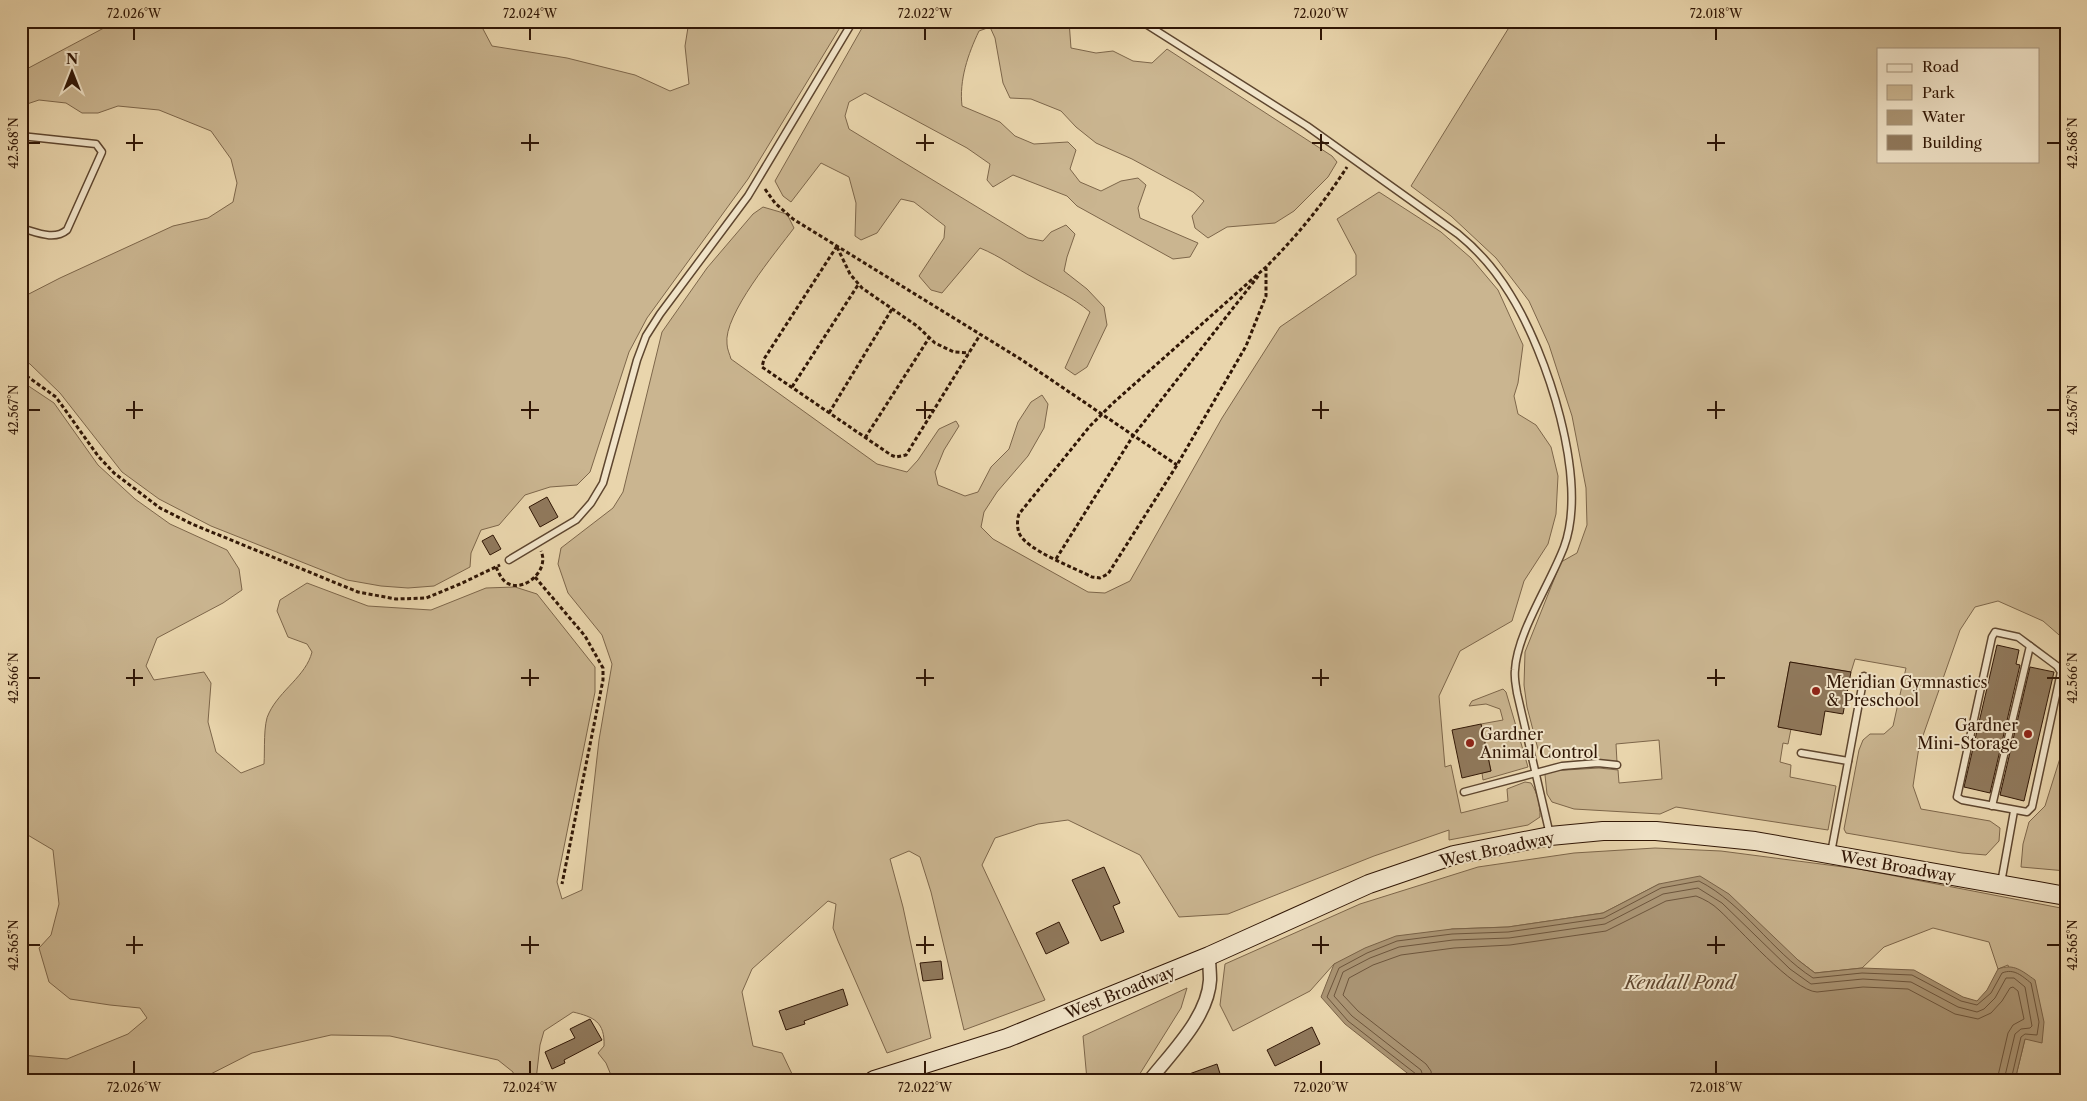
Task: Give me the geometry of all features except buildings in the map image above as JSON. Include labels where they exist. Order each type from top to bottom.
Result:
[{"type":"main road","name":"West Broadway","points":[[874,1080],[1007,1038],[1209,956],[1369,884],[1454,855],[1550,836],[1603,831],[1656,830],[1755,841],[2066,896]]},
{"type":"street","points":[[1150,1080],[1178,1046],[1198,1015],[1210,981],[1209,956]]},
{"type":"lane","points":[[509,560],[576,520],[588,508],[597,494],[602,483],[637,360],[646,336],[756,183],[853,21]]},
{"type":"lane","points":[[1141,21],[1307,126],[1458,234],[1478,251],[1511,294],[1539,352],[1560,418],[1569,455],[1572,502],[1564,546],[1518,653],[1515,672],[1517,693],[1550,836]]},
{"type":"lane","points":[[21,136],[96,144],[102,152],[67,230],[62,234],[50,236],[21,228]]},
{"type":"lane","points":[[1995,632],[2014,636],[2030,646],[2057,666],[2061,676],[2032,807],[2027,812],[2014,811],[1959,799],[1956,794],[1992,637],[1995,632]]},
{"type":"lane","points":[[1992,806],[2030,646]]},
{"type":"lane","points":[[1830,854],[1864,676]]},
{"type":"lane","points":[[1801,753],[1848,761]]},
{"type":"lane","points":[[1464,792],[1574,764],[1617,765]]},
{"type":"lane","points":[[2001,884],[2014,811]]},
{"type":"path","points":[[1056,559],[1133,436],[1266,267],[1314,214],[1353,158]]},
{"type":"path","points":[[756,183],[792,219],[1022,360],[1177,465]]},
{"type":"path","points":[[837,246],[850,274],[858,285],[917,326],[943,349],[969,353]]},
{"type":"path","points":[[837,246],[764,359],[762,367],[896,457],[906,455],[980,335]]},
{"type":"path","points":[[1266,267],[1266,296],[1246,346],[1177,465],[1108,574],[1104,577],[1092,577],[1030,546],[1023,538],[1018,526],[1019,514],[1101,415],[1266,267]]},
{"type":"path","points":[[792,387],[858,285]]},
{"type":"path","points":[[829,413],[892,309]]},
{"type":"path","points":[[866,438],[929,338]]},
{"type":"path","points":[[21,372],[56,397],[98,456],[114,473],[160,508],[192,524],[358,592],[386,598],[414,600],[426,598],[509,560]]},
{"type":"path","points":[[496,567],[502,579],[510,584],[526,582],[535,577],[544,562],[537,544]]},
{"type":"path","points":[[535,577],[585,636],[603,668],[603,680],[562,884]]},
{"type":"green space","points":[[117,21],[484,21],[483,29],[492,46],[567,58],[635,75],[670,91],[689,84],[685,46],[689,21],[844,21],[748,179],[647,318],[629,352],[590,472],[577,485],[550,487],[525,495],[499,525],[481,530],[471,553],[470,567],[434,586],[408,588],[381,586],[347,580],[211,526],[159,499],[122,472],[60,393],[30,364],[21,359],[21,298],[173,226],[208,218],[233,202],[237,183],[231,159],[211,131],[159,110],[118,106],[98,113],[82,113],[66,103],[39,100],[21,106],[21,72]]},
{"type":"green space","points":[[866,21],[1069,21],[1071,48],[1096,53],[1113,51],[1133,61],[1152,63],[1167,49],[1332,156],[1337,162],[1328,177],[1294,211],[1275,223],[1227,227],[1208,238],[1195,228],[1192,216],[1204,201],[1193,192],[1132,159],[1096,143],[1076,127],[1061,111],[1031,99],[1010,98],[1003,83],[995,38],[990,27],[979,31],[965,67],[961,96],[962,106],[1000,122],[1015,136],[1034,144],[1068,142],[1076,150],[1070,169],[1080,182],[1101,191],[1121,181],[1138,178],[1146,185],[1138,208],[1140,218],[1198,243],[1190,257],[1173,259],[1077,206],[1067,196],[1013,175],[993,187],[987,180],[990,164],[967,148],[865,93],[849,102],[845,116],[849,129],[1028,238],[1043,241],[1051,232],[1066,225],[1075,234],[1064,271],[1087,289],[1104,307],[1107,325],[1087,367],[1075,375],[1065,368],[1090,312],[1070,298],[980,248],[942,293],[931,290],[919,276],[944,238],[945,226],[914,202],[901,199],[877,233],[861,240],[855,236],[856,203],[849,177],[821,163],[791,202],[783,196],[775,181]]},
{"type":"green space","points":[[1513,21],[2066,21],[2066,641],[2043,621],[1998,601],[1975,607],[1960,630],[1919,747],[1913,786],[1921,809],[1990,821],[2000,828],[1999,841],[1986,855],[1962,853],[1846,833],[1844,829],[1859,750],[1863,740],[1870,734],[1884,734],[1893,726],[1906,668],[1855,659],[1851,672],[1790,662],[1778,727],[1791,729],[1788,744],[1783,743],[1780,762],[1791,765],[1790,777],[1836,786],[1828,830],[1676,807],[1660,814],[1574,809],[1552,802],[1547,794],[1545,775],[1549,771],[1599,768],[1618,770],[1619,783],[1662,779],[1659,740],[1616,744],[1617,762],[1544,758],[1539,753],[1527,707],[1524,685],[1525,652],[1561,562],[1577,553],[1587,525],[1586,488],[1572,416],[1549,345],[1529,301],[1496,258],[1451,216],[1411,186]]},
{"type":"green space","points":[[1379,192],[1441,232],[1471,258],[1498,290],[1523,345],[1518,383],[1514,396],[1518,414],[1536,425],[1551,447],[1558,476],[1556,514],[1548,544],[1524,581],[1512,621],[1460,651],[1439,696],[1445,767],[1451,765],[1461,813],[1508,801],[1507,789],[1525,782],[1531,783],[1538,800],[1540,817],[1528,825],[1449,840],[1449,830],[1374,856],[1228,914],[1179,917],[1140,855],[1068,820],[1038,824],[995,838],[982,865],[1045,1000],[964,1030],[931,892],[920,857],[909,851],[890,859],[903,907],[931,1038],[887,1053],[833,928],[836,904],[828,901],[752,969],[742,992],[753,1046],[782,1053],[793,1076],[781,1080],[613,1080],[606,1063],[598,1053],[604,1046],[603,1031],[597,1022],[587,1016],[573,1012],[544,1031],[540,1045],[536,1080],[514,1080],[513,1072],[498,1060],[390,1036],[331,1035],[252,1053],[199,1080],[21,1080],[21,1055],[67,1059],[128,1034],[147,1018],[140,1008],[70,999],[49,982],[39,948],[51,935],[59,904],[53,850],[21,831],[21,381],[54,403],[98,465],[135,499],[170,524],[227,550],[239,569],[242,590],[223,603],[157,638],[146,666],[154,680],[204,672],[211,683],[208,722],[216,752],[241,773],[264,764],[265,730],[269,713],[309,661],[312,652],[307,644],[288,637],[277,611],[280,600],[307,583],[368,606],[431,610],[486,588],[515,587],[537,594],[595,667],[595,692],[557,882],[562,899],[582,890],[599,740],[612,664],[602,635],[568,593],[558,564],[561,548],[613,508],[623,492],[662,332],[707,268],[753,214],[763,207],[787,214],[794,228],[752,284],[733,317],[728,332],[727,344],[731,359],[877,464],[907,472],[918,460],[939,429],[956,421],[959,426],[944,450],[935,472],[938,485],[965,496],[978,492],[991,467],[1009,449],[1018,422],[1031,402],[1042,395],[1048,404],[1044,428],[1028,456],[997,492],[984,512],[981,527],[993,539],[1088,592],[1105,593],[1130,581],[1222,418],[1280,327],[1356,275],[1356,255],[1337,219]]},
{"type":"green space","points":[[1503,689],[1506,692],[1528,767],[1483,780],[1482,773],[1491,771],[1481,724],[1503,720],[1500,709],[1486,704],[1469,706],[1472,701]]},
{"type":"green space","points":[[2066,739],[2066,871],[2021,867],[2023,844],[2029,822],[2045,806]]},
{"type":"green space","points":[[1655,848],[1721,851],[1859,869],[2066,909],[2066,1080],[2015,1080],[2025,1039],[2008,965],[1998,969],[1989,942],[1933,928],[1884,947],[1862,968],[1815,973],[1798,960],[1659,884],[1603,913],[1508,927],[1452,929],[1334,964],[1310,991],[1233,1031],[1220,1005],[1225,964],[1360,904],[1478,867],[1574,853]]},
{"type":"green space","points":[[1187,988],[1181,1008],[1136,1080],[1087,1080],[1083,1036]]},
{"type":"water","name":"Kendall Pond","points":[[1700,876],[1729,894],[1798,960],[1815,973],[1862,968],[1914,970],[1963,997],[1977,1001],[1987,990],[1998,969],[2013,967],[2018,969],[2035,980],[2044,1022],[2042,1043],[2025,1039],[2015,1080],[1416,1080],[1345,1024],[1321,997],[1334,964],[1365,948],[1396,936],[1452,929],[1508,927],[1603,913],[1659,884]]},
{"type":"place","name":"Meridian Gymnastics & Preschool","points":[[1816,691]]},
{"type":"place","name":"Gardner Mini-Storage","points":[[2028,734]]},
{"type":"place","name":"Gardner Animal Control","points":[[1470,743]]}]
